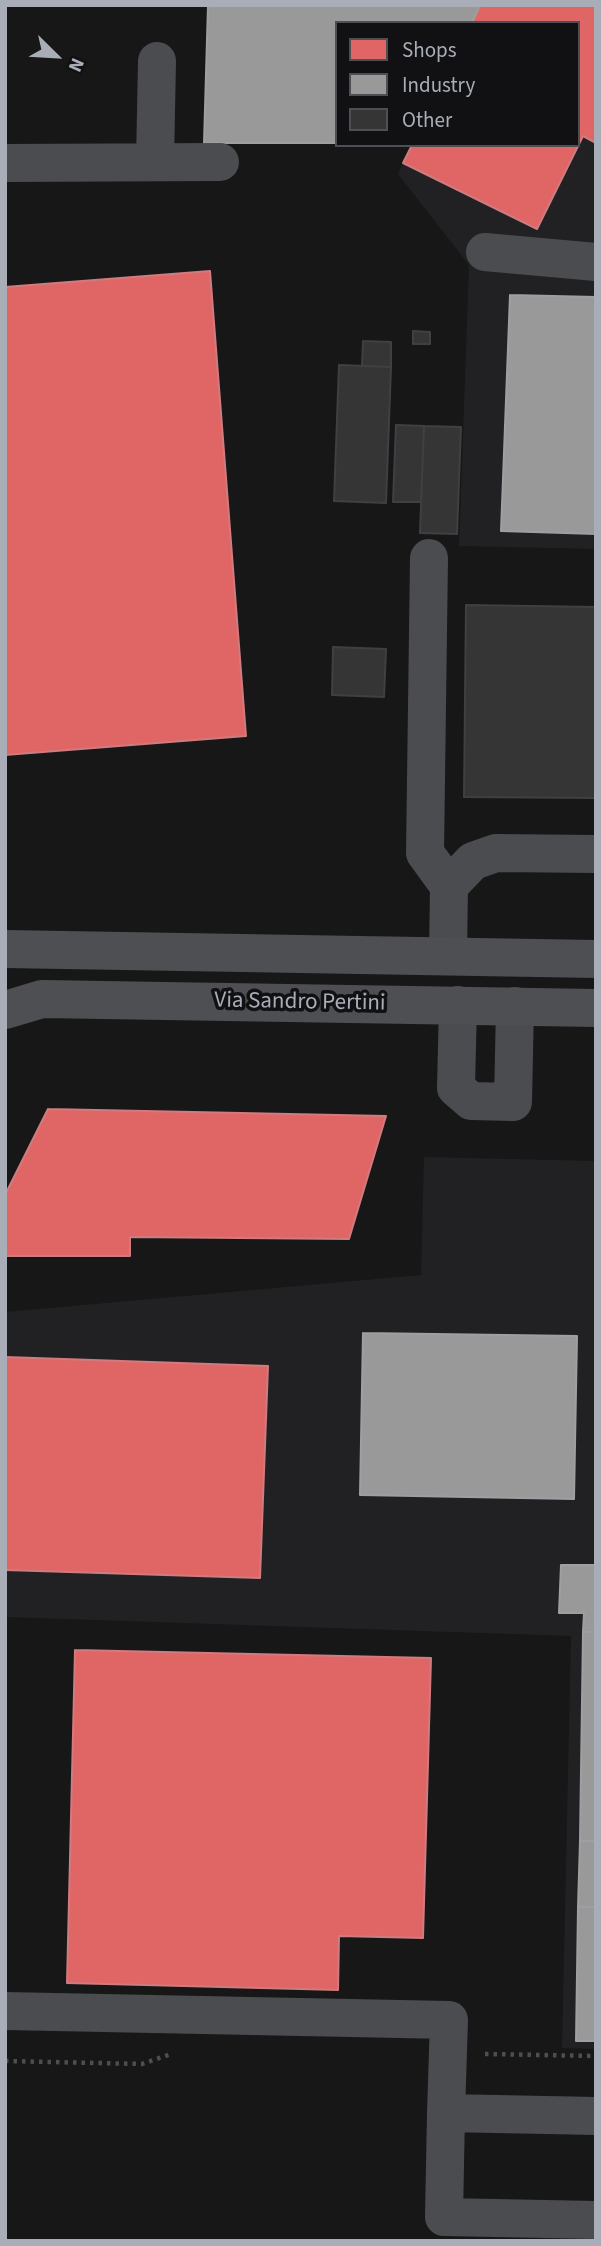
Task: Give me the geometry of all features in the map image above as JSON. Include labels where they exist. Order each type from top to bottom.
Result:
[{"type":"main road","points":[[5,949],[596,959]]},
{"type":"main road","name":"Via Sandro Pertini","points":[[5,1010],[42,999],[596,1007]]},
{"type":"lane","points":[[155,162],[157,61]]},
{"type":"lane","points":[[5,163],[220,162]]},
{"type":"lane","points":[[485,252],[596,262]]},
{"type":"lane","points":[[429,558],[425,852],[449,886],[448,956]]},
{"type":"lane","points":[[449,886],[473,861],[496,853],[596,854]]},
{"type":"lane","points":[[458,1005],[456,1088],[471,1101],[513,1102],[515,1006]]},
{"type":"lane","points":[[5,2011],[449,2020],[444,2217],[596,2220]]},
{"type":"lane","points":[[446,2113],[596,2116]]},
{"type":"shaded area","points":[[596,5],[596,549],[459,546],[469,265],[398,174],[411,147],[580,147]]},
{"type":"shaded area","points":[[424,1157],[596,1161],[596,2049],[562,2048],[571,1636],[5,1617],[5,1312],[421,1275]]},
{"type":"building: Shops","points":[[480,5],[596,5],[596,143],[583,136],[580,142],[580,21],[473,21]]},
{"type":"building: Shops","points":[[411,147],[578,147],[537,229],[403,163]]},
{"type":"building: Shops","points":[[210,271],[246,736],[5,755],[5,287]]},
{"type":"building: Shops","points":[[48,1109],[386,1116],[349,1239],[130,1237],[130,1256],[5,1256],[5,1195]]},
{"type":"building: Shops","points":[[5,1357],[268,1366],[260,1578],[5,1570]]},
{"type":"building: Shops","points":[[75,1650],[431,1658],[423,1938],[339,1936],[338,1990],[67,1983]]},
{"type":"building: Industry","points":[[208,5],[480,5],[473,21],[335,21],[335,143],[204,143]]},
{"type":"building: Industry","points":[[510,295],[596,297],[596,534],[501,531]]},
{"type":"building: Industry","points":[[363,1333],[577,1336],[574,1499],[360,1495]]},
{"type":"building: Industry","points":[[561,1565],[596,1565],[596,1632],[583,1632],[584,1613],[559,1613]]},
{"type":"building: Industry","points":[[583,1632],[596,1632],[596,1841],[580,1841]]},
{"type":"building: Industry","points":[[580,1841],[596,1841],[596,1907],[578,1907]]},
{"type":"building: Industry","points":[[578,1907],[596,1907],[596,2041],[576,2041]]},
{"type":"building: Other","points":[[413,331],[430,332],[430,344],[413,344]]},
{"type":"building: Other","points":[[363,341],[391,342],[391,367],[362,366]]},
{"type":"building: Other","points":[[339,365],[391,367],[386,503],[334,501]]},
{"type":"building: Other","points":[[396,425],[424,426],[421,502],[393,502]]},
{"type":"building: Other","points":[[424,426],[461,427],[457,534],[420,533]]},
{"type":"building: Other","points":[[466,605],[596,607],[596,798],[464,797]]},
{"type":"building: Other","points":[[333,647],[386,649],[384,697],[332,695]]}]
